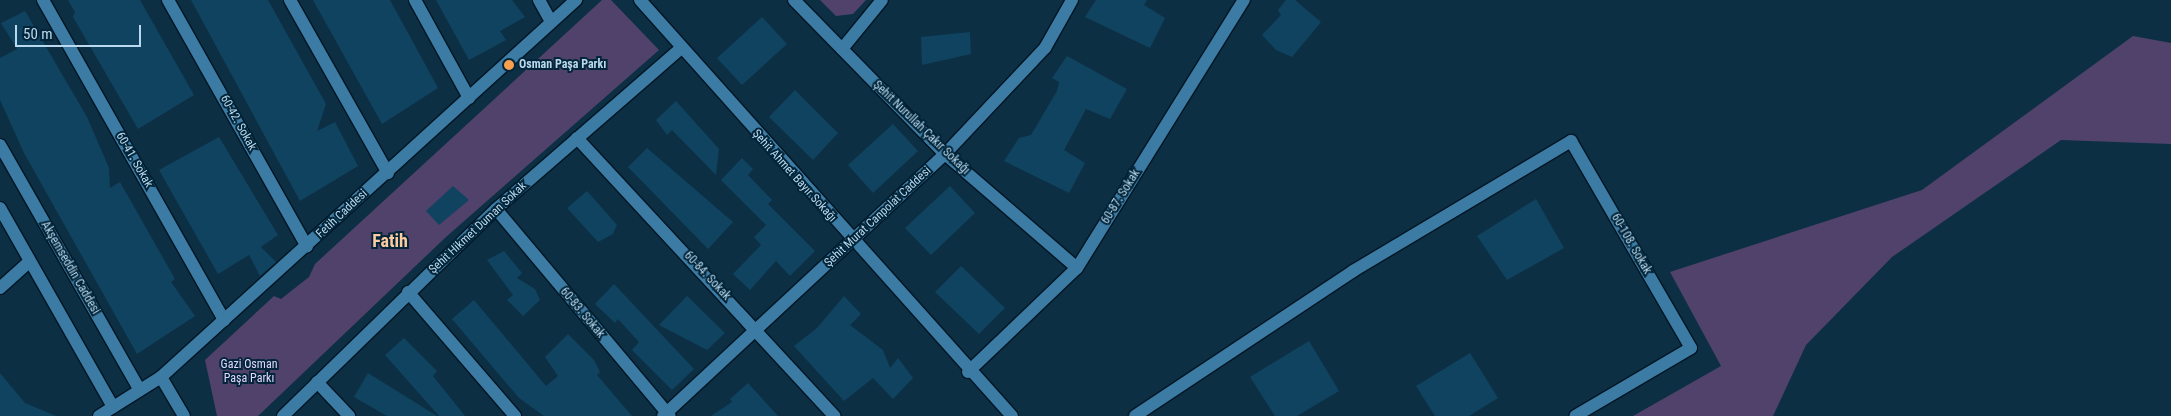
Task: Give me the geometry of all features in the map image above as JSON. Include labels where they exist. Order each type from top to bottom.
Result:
[{"type":"street","name":"60-41. Sokak","points":[[42,0],[224,320]]},
{"type":"street","name":"60-42. Sokak","points":[[168,0],[307,247]]},
{"type":"street","points":[[290,0],[388,173]]},
{"type":"street","points":[[415,0],[469,98]]},
{"type":"street","points":[[539,0],[551,22]]},
{"type":"street","name":"Fetih Caddesi","points":[[99,416],[161,378],[576,0]]},
{"type":"street","name":"Şehit Ahmet Bayır Sokağı","points":[[640,0],[968,372],[1012,416]]},
{"type":"street","name":"Şehit Nurullah Çakır Sokağı","points":[[794,0],[945,154],[1077,268]]},
{"type":"street","points":[[842,49],[882,0]]},
{"type":"street","name":"Şehit Murat Canpolat Caddesi","points":[[666,415],[945,154],[1045,48],[1072,0]]},
{"type":"street","name":"60-87. Sokak","points":[[968,372],[1077,268],[1244,0]]},
{"type":"street","name":"Şehit Hikmet Duman Sokak","points":[[283,416],[408,292],[496,209],[681,48]]},
{"type":"street","name":"60-84. Sokak","points":[[577,138],[758,330],[834,416]]},
{"type":"street","name":"60-108. Sokak","points":[[1135,416],[1353,271],[1571,141],[1691,348],[1575,416]]},
{"type":"street","name":"Akşemseddin Caddesi","points":[[0,145],[140,390]]},
{"type":"street","points":[[0,208],[113,407]]},
{"type":"street","name":"60-83. Sokak","points":[[496,209],[666,415]]},
{"type":"street","points":[[0,288],[30,261]]},
{"type":"street","points":[[408,292],[515,416]]},
{"type":"street","points":[[161,378],[184,416]]},
{"type":"street","points":[[317,382],[349,416]]},
{"type":"green space","name":"Gazi Osman Paşa Parkı","points":[[602,0],[611,0],[659,50],[446,237],[258,416],[217,416],[205,360],[274,296],[281,299],[309,277],[315,264]]},
{"type":"green space","points":[[820,0],[866,0],[853,14],[836,16]]},
{"type":"green space","points":[[2133,36],[2171,43],[2171,144],[2061,140],[1892,257],[1806,345],[1773,416],[1633,416],[1721,366],[1670,272],[1922,190]]},
{"type":"building","points":[[68,0],[140,0],[194,95],[138,129],[73,17],[75,12]]},
{"type":"building","points":[[191,0],[268,0],[326,104],[317,131],[335,122],[358,166],[300,201]]},
{"type":"building","points":[[313,0],[390,0],[438,88],[382,124]]},
{"type":"building","points":[[436,0],[512,0],[525,17],[500,31],[506,40],[469,60]]},
{"type":"building","points":[[1096,0],[1147,0],[1144,5],[1165,18],[1150,48],[1085,17]]},
{"type":"building","points":[[1286,0],[1295,0],[1321,22],[1292,57],[1276,50],[1262,35],[1281,15],[1278,10]]},
{"type":"building","points":[[25,11],[87,117],[109,168],[110,188],[120,182],[175,279],[171,282],[195,316],[137,354],[24,153],[0,100],[0,58],[17,49],[1,23]]},
{"type":"building","points":[[762,17],[787,44],[742,85],[717,58]]},
{"type":"building","points":[[970,32],[971,54],[922,65],[921,37]]},
{"type":"building","points":[[1067,56],[1127,89],[1110,119],[1086,109],[1064,150],[1085,163],[1069,193],[1004,161],[1019,138],[1031,135],[1057,91],[1059,82],[1052,78]]},
{"type":"building","points":[[795,90],[838,133],[813,160],[769,117]]},
{"type":"building","points":[[676,101],[719,149],[716,175],[672,130],[667,135],[656,120]]},
{"type":"building","points":[[893,124],[918,151],[873,193],[848,165]]},
{"type":"building","points":[[219,137],[278,235],[261,247],[276,262],[260,276],[249,255],[218,274],[159,170]]},
{"type":"building","points":[[647,148],[733,222],[708,249],[628,167]]},
{"type":"building","points":[[742,158],[753,169],[748,175],[772,200],[768,204],[815,251],[790,276],[776,261],[750,290],[733,274],[761,245],[754,237],[766,225],[721,180]]},
{"type":"building","points":[[453,186],[469,200],[439,225],[426,211]]},
{"type":"building","points":[[950,186],[975,213],[931,255],[905,228]]},
{"type":"building","points":[[587,191],[617,225],[613,234],[598,242],[567,208]]},
{"type":"building","points":[[1536,199],[1564,248],[1507,280],[1477,236]]},
{"type":"building","points":[[504,251],[522,273],[517,278],[535,289],[540,300],[523,316],[507,300],[513,295],[487,260]]},
{"type":"building","points":[[961,266],[1005,308],[979,334],[935,292]]},
{"type":"building","points":[[614,284],[694,369],[672,390],[632,350],[639,342],[618,319],[615,323],[595,304]]},
{"type":"building","points":[[687,296],[725,333],[707,350],[659,325]]},
{"type":"building","points":[[844,296],[861,314],[850,325],[883,350],[890,368],[898,358],[913,378],[893,399],[873,378],[844,401],[794,346],[817,328]]},
{"type":"building","points":[[474,300],[546,386],[558,376],[545,357],[568,334],[594,360],[600,372],[597,375],[632,416],[544,416],[519,398],[452,319]]},
{"type":"building","points":[[404,338],[437,371],[433,376],[465,416],[439,416],[385,355]]},
{"type":"building","points":[[1309,341],[1339,391],[1297,416],[1275,416],[1250,377]]},
{"type":"building","points":[[1470,353],[1498,398],[1469,416],[1435,416],[1416,386]]},
{"type":"building","points":[[0,373],[25,403],[56,416],[0,416]]},
{"type":"building","points":[[368,373],[437,416],[387,416],[354,397]]},
{"type":"building","points":[[748,383],[778,416],[711,416],[732,402],[730,399]]},
{"type":"place","name":"Osman Paşa Parkı","points":[[509,65]]},
{"type":"district","name":"Fatih","points":[[390,241]]}]
